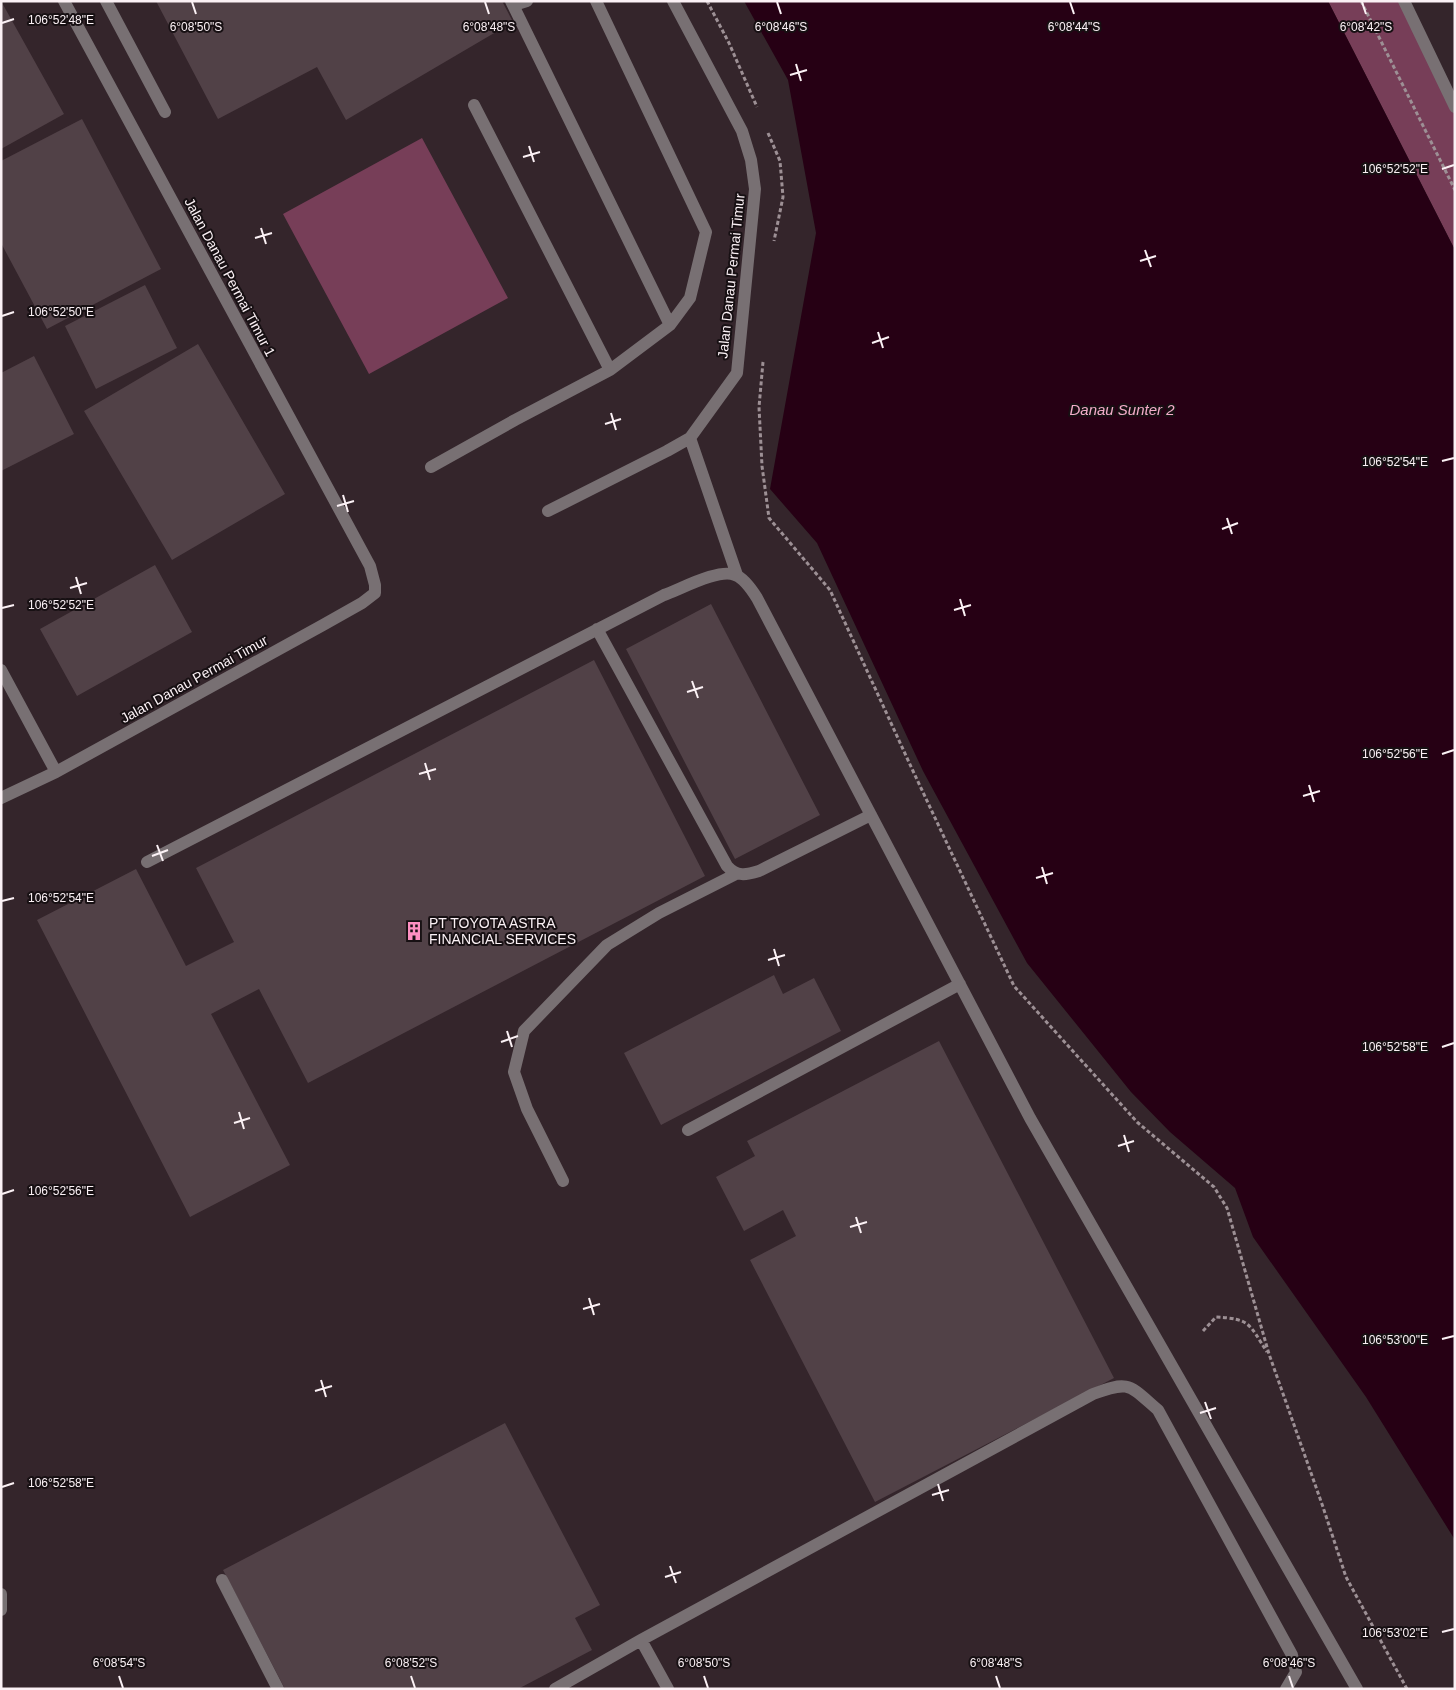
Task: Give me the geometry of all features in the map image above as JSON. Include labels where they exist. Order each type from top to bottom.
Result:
[{"type":"street","name":"Jalan Danau Permai Timur 1","points":[[64,1],[370,566]]},
{"type":"street","points":[[106,1],[165,112]]},
{"type":"street","points":[[526,1],[512,3],[670,325]]},
{"type":"street","points":[[431,467],[610,370],[670,325],[690,298],[706,232],[596,1]]},
{"type":"street","name":"Jalan Danau Permai Timur","points":[[673,1],[742,131],[751,160],[755,189],[737,374],[690,438]]},
{"type":"street","points":[[1404,1],[1455,107]]},
{"type":"street","points":[[474,105],[610,370]]},
{"type":"street","points":[[548,511],[690,438],[737,575],[751,588],[757,598],[1030,1118],[1357,1689]]},
{"type":"street","name":"Jalan Danau Permai Timur","points":[[1,798],[56,772],[362,603],[375,593],[370,566]]},
{"type":"street","points":[[147,862],[664,595],[715,575],[728,573],[737,575]]},
{"type":"street","points":[[598,629],[727,866],[736,874]]},
{"type":"street","points":[[1,670],[56,772]]},
{"type":"street","points":[[563,1181],[527,1109],[514,1072],[524,1031],[607,945],[659,913],[736,874],[759,871],[871,814]]},
{"type":"street","points":[[688,1130],[960,984]]},
{"type":"street","points":[[555,1689],[641,1640],[1093,1394],[1120,1385],[1132,1388],[1158,1410],[1292,1655],[1296,1672],[1286,1689]]},
{"type":"street","points":[[222,1580],[278,1689]]},
{"type":"street","points":[[1,1594],[1,1610]]},
{"type":"street","points":[[641,1640],[668,1689]]},
{"type":"path","points":[[707,1],[729,43],[760,116]]},
{"type":"path","points":[[1361,1],[1455,190]]},
{"type":"path","points":[[764,124],[780,160],[783,197],[774,244]]},
{"type":"path","points":[[763,359],[759,406],[762,466],[769,518],[830,590],[1014,986],[1137,1122],[1214,1187],[1228,1208],[1269,1354],[1346,1577],[1407,1689]]},
{"type":"path","points":[[1203,1331],[1216,1317],[1236,1318],[1250,1325],[1269,1354]]},
{"type":"shaded area","points":[[1328,1],[1404,1],[1455,104],[1455,250]]},
{"type":"shaded area","points":[[422,138],[508,298],[369,374],[283,214]]},
{"type":"water","name":"Danau Sunter 2","points":[[744,1],[1328,1],[1455,250],[1455,1540],[1366,1397],[1253,1237],[1235,1188],[1170,1132],[1131,1092],[1027,963],[923,771],[817,543],[770,489],[816,233],[788,80]]},
{"type":"building","points":[[1,1],[64,114],[1,149]]},
{"type":"building","points":[[156,1],[502,1],[513,22],[346,120],[317,67],[218,119]]},
{"type":"building","points":[[82,119],[161,269],[47,329],[1,243],[1,161]]},
{"type":"building","points":[[145,285],[177,348],[96,389],[65,326]]},
{"type":"building","points":[[198,344],[285,494],[172,560],[84,411]]},
{"type":"building","points":[[34,356],[74,434],[1,471],[1,373]]},
{"type":"building","points":[[155,565],[192,632],[77,696],[40,629]]},
{"type":"building","points":[[711,604],[820,815],[735,859],[626,649]]},
{"type":"building","name":"PT TOYOTA ASTRA FINANCIAL SERVICES","points":[[594,660],[705,876],[308,1083],[259,989],[211,1014],[290,1165],[190,1217],[37,920],[136,869],[186,966],[234,942],[196,868]]},
{"type":"building","points":[[774,975],[783,994],[814,978],[841,1031],[661,1125],[624,1053]]},
{"type":"building","points":[[939,1041],[1114,1378],[875,1502],[750,1260],[796,1236],[783,1210],[744,1231],[716,1177],[755,1156],[747,1141]]},
{"type":"building","points":[[505,1423],[600,1605],[575,1618],[592,1650],[518,1689],[285,1689],[223,1570]]},
{"type":"place","name":"PT TOYOTA ASTRA FINANCIAL SERVICES","points":[[414,931]]}]
